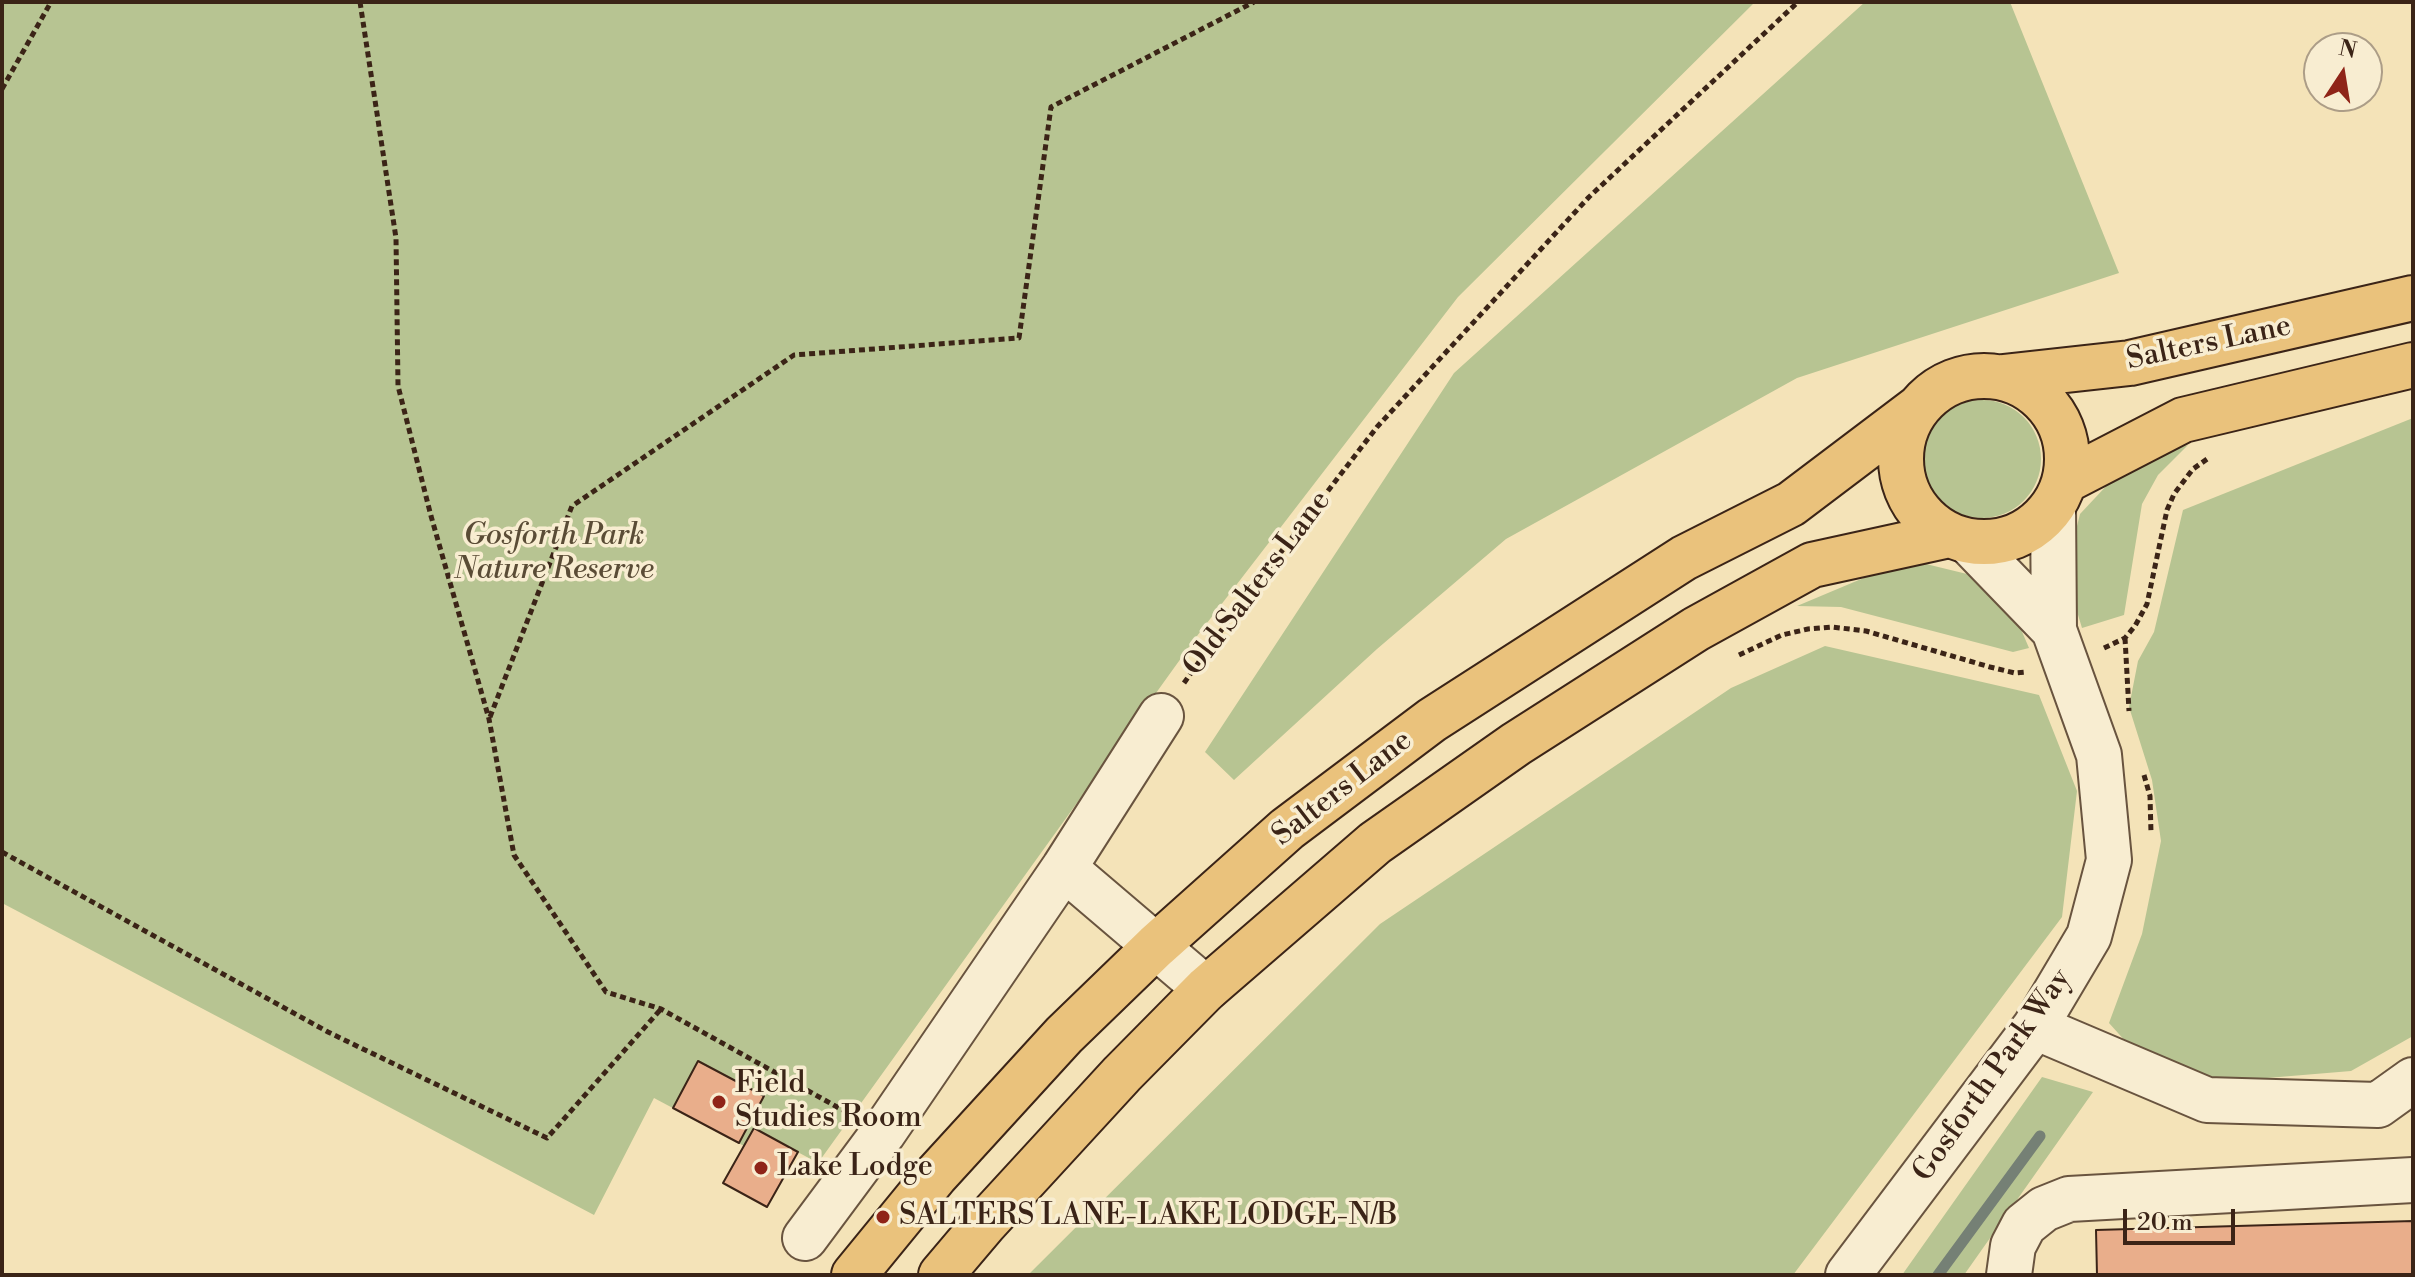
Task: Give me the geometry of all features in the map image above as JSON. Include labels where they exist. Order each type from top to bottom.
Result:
[{"type":"main road","name":"Salters Lane","points":[[2003,377],[2130,363],[2413,298]]},
{"type":"main road","points":[[2059,494],[2067,446],[2053,411],[2026,386],[2003,377],[1966,377],[1935,391],[1918,408],[1904,434],[1900,458],[1904,484],[1915,508],[1959,539],[1999,542],[2019,536],[2038,524],[2059,494],[2183,420],[2413,365]]},
{"type":"main road","name":"Salters Lane","points":[[854,1275],[935,1176],[1064,1035],[1156,946],[1287,829],[1432,720],[1684,558],[1791,504],[1918,408]]},
{"type":"main road","name":"Salters Lane","points":[[941,1275],[1122,1074],[1206,989],[1375,843],[1516,744],[1696,629],[1812,565],[1959,539]]},
{"type":"street","name":"Gosforth Park Way","points":[[1848,1275],[2035,1027],[2089,936],[2109,860],[2099,755],[2054,630],[2059,494]]},
{"type":"street","name":"Gosforth Park Way","points":[[1959,539],[2054,630]]},
{"type":"street","points":[[805,1238],[883,1133],[1064,868],[1161,716]]},
{"type":"street","points":[[1064,868],[1206,989]]},
{"type":"street","points":[[2035,1027],[2207,1100],[2378,1105],[2409,1089]]},
{"type":"street","points":[[2009,1275],[2013,1246],[2024,1225],[2044,1209],[2069,1199],[2413,1180]]},
{"type":"path","points":[[2,89],[51,2]]},
{"type":"path","points":[[360,2],[396,238],[398,386],[431,516],[489,719],[514,855],[606,992],[661,1009],[883,1133]]},
{"type":"path","points":[[489,719],[572,506],[794,355],[1019,338],[1051,107],[1254,2]]},
{"type":"path","name":"Old Salters Lane","points":[[1161,716],[1228,621],[1377,427],[1589,197],[1798,2]]},
{"type":"path","points":[[2104,648],[2125,638],[2147,604],[2167,510],[2174,494],[2193,469],[2219,451]]},
{"type":"path","points":[[1728,662],[1782,635],[1832,627],[1866,631],[2015,673],[2034,672]]},
{"type":"path","points":[[2,852],[328,1032],[547,1138],[661,1009]]},
{"type":"green space","name":"Gosforth Park Nature Reserve","points":[[2,2],[1755,2],[1458,297],[1197,636],[818,1163],[755,1129],[744,1146],[654,1098],[594,1215],[2,903]]},
{"type":"green space","points":[[1865,2],[2010,2],[2119,273],[1797,378],[1506,539],[1377,649],[1234,780],[1205,752],[1454,373]]},
{"type":"green space","points":[[1982,400],[2005,404],[2024,417],[2037,436],[2041,459],[2037,482],[2024,501],[2005,514],[1982,518],[1959,514],[1940,501],[1927,482],[1923,459],[1927,436],[1940,417],[1959,404]]},
{"type":"green space","points":[[2413,418],[2413,1036],[2351,1071],[2207,1083],[2127,1043],[2109,1023],[2142,934],[2161,841],[2152,780],[2129,707],[2138,661],[2154,632],[2183,510]]},
{"type":"green space","points":[[2188,445],[2158,475],[2142,504],[2124,615],[2082,628],[2072,595],[2070,554],[2080,514],[2110,482],[2153,457]]},
{"type":"green space","points":[[1926,564],[1967,574],[1997,597],[2020,627],[2029,648],[2013,652],[1841,607],[1797,606],[1885,569]]},
{"type":"green space","points":[[1825,646],[2039,695],[2077,791],[2062,917],[1793,1275],[1028,1275],[1380,924],[1731,688]]},
{"type":"green space","points":[[2042,1077],[2093,1092],[1964,1275],[1902,1275]]},
{"type":"building","name":"Field Studies Room","points":[[698,1061],[764,1096],[739,1143],[673,1108]]},
{"type":"building","name":"Lake Lodge","points":[[754,1128],[798,1152],[767,1207],[723,1183]]},
{"type":"building","points":[[2413,1221],[2413,1275],[2097,1275],[2096,1230]]},
{"type":"waterway","points":[[1938,1275],[2040,1136]]},
{"type":"place","name":"Field Studies Room","points":[[719,1102]]},
{"type":"place","name":"Lake Lodge","points":[[761,1168]]},
{"type":"place","name":"SALTERS LANE-LAKE LODGE-N/B","points":[[883,1217]]}]
